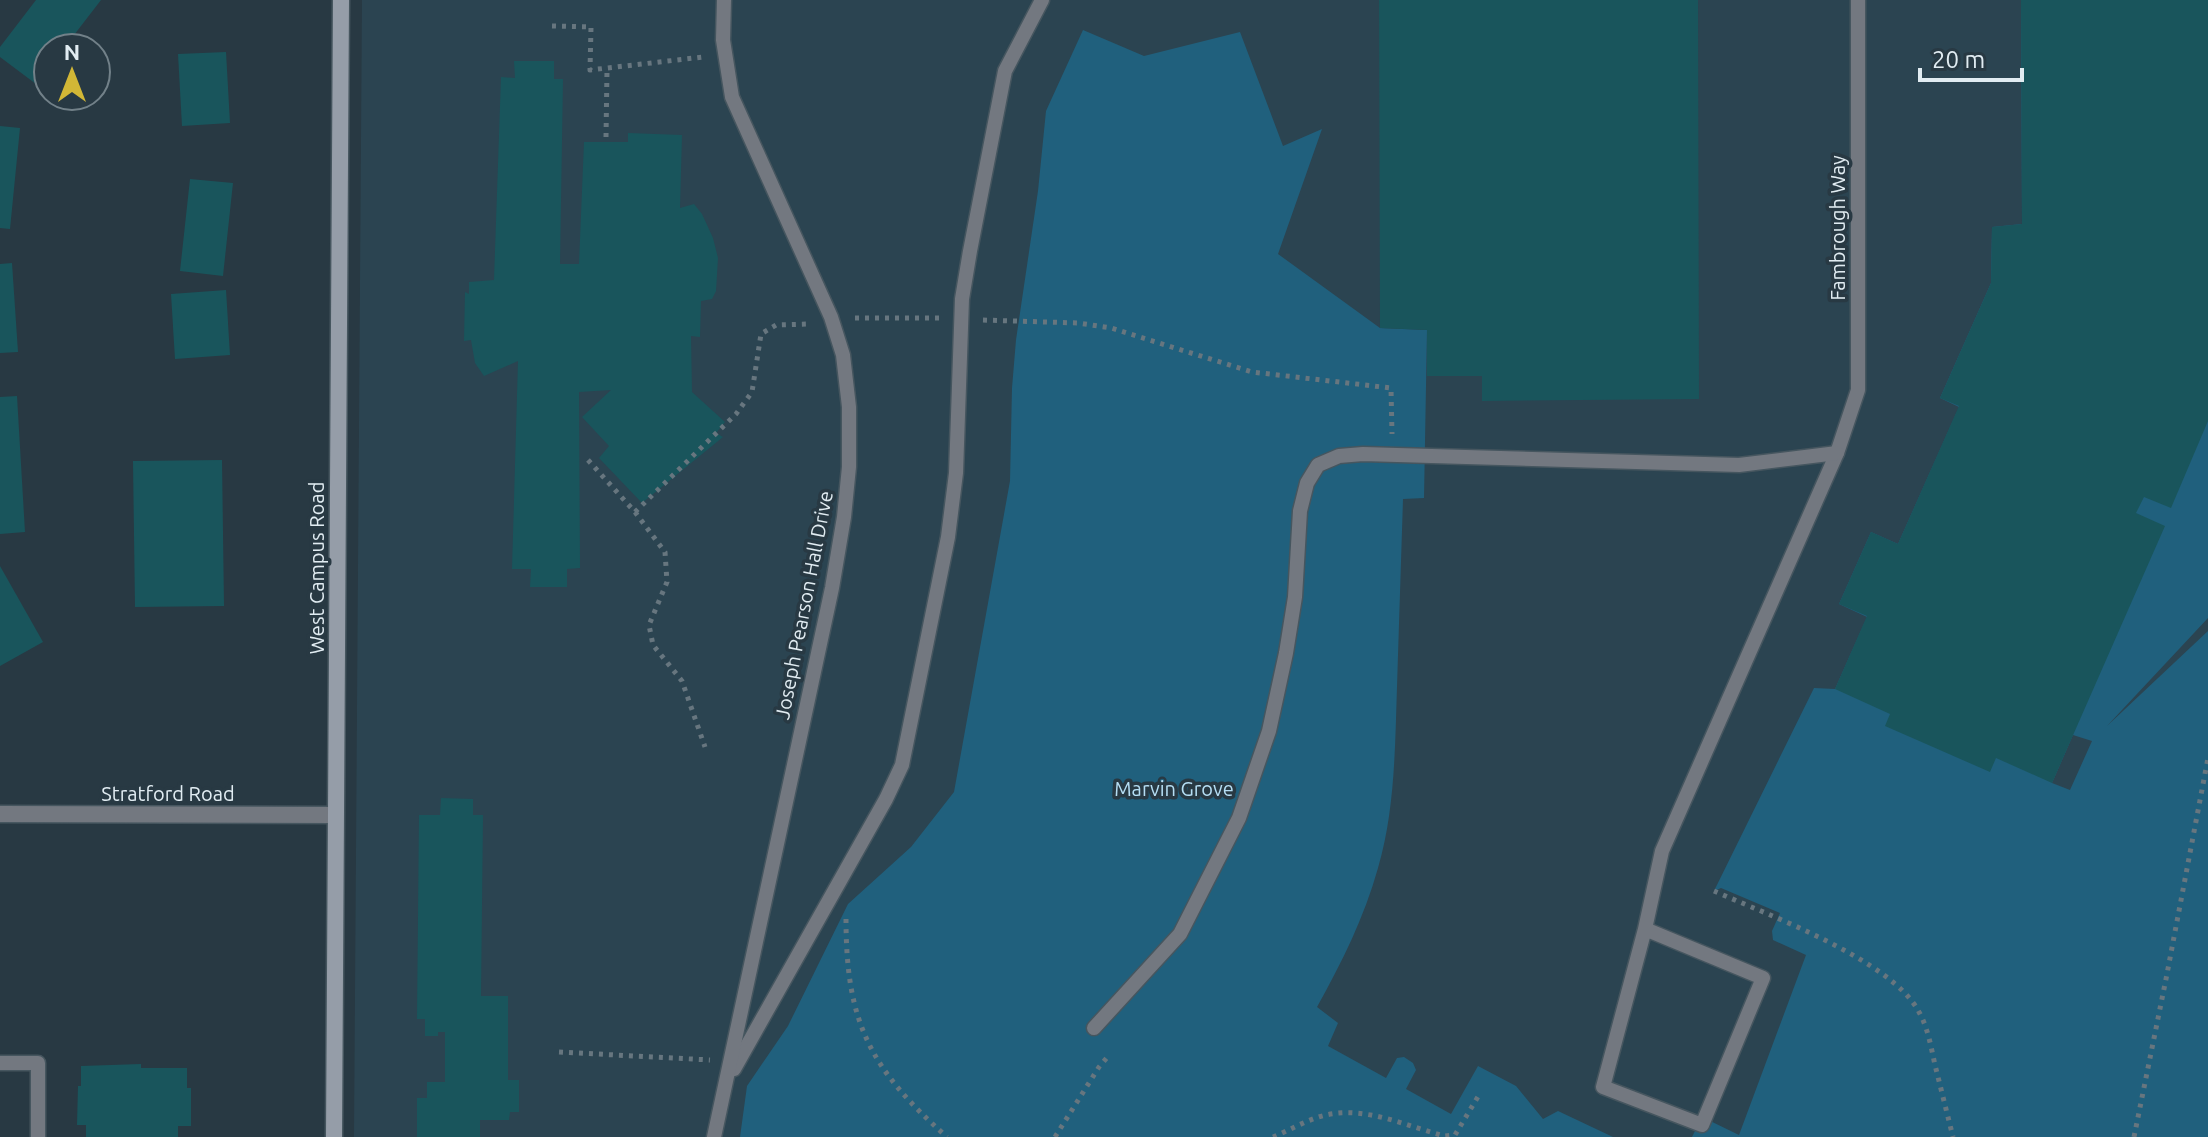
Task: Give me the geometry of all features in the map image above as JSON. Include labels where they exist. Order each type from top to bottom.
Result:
[{"type":"street","name":"West Campus Road","points":[[334,1137],[341,0]]},
{"type":"street","name":"Stratford Road","points":[[0,814],[335,815]]},
{"type":"lane","name":"Joseph Pearson Hall Drive","points":[[714,1137],[829,604],[849,467],[849,407],[843,355],[833,321],[732,97],[725,55],[724,0]]},
{"type":"lane","points":[[726,1083],[886,799],[902,765],[948,537],[956,473],[964,287],[1005,71],[1042,0]]},
{"type":"lane","name":"Fambrough Way","points":[[1645,929],[1763,978],[1702,1125],[1603,1087],[1645,929],[1662,851],[1837,453],[1858,390],[1858,0]]},
{"type":"lane","points":[[1094,1028],[1180,934],[1239,818],[1269,731],[1295,597],[1300,511],[1307,483],[1318,465],[1339,456],[1393,455],[1739,465],[1837,453]]},
{"type":"lane","points":[[0,1063],[38,1063],[38,1137]]},
{"type":"path","points":[[552,26],[591,27],[590,70],[725,55]]},
{"type":"path","points":[[606,137],[607,70]]},
{"type":"path","points":[[635,512],[736,414],[752,392],[761,334],[776,325],[853,318],[1078,323],[1111,328],[1252,372],[1391,388],[1393,455]]},
{"type":"path","points":[[588,460],[635,512],[665,552],[667,582],[649,625],[653,645],[682,681],[705,747]]},
{"type":"path","points":[[2134,1137],[2208,758]]},
{"type":"path","points":[[1714,891],[1852,955],[1879,970],[1910,996],[1926,1028],[1953,1137]]},
{"type":"path","points":[[846,933],[852,996],[868,1043],[893,1083],[947,1137]]},
{"type":"path","points":[[559,1052],[693,1059]]},
{"type":"path","points":[[1055,1137],[1110,1054]]},
{"type":"path","points":[[1273,1137],[1324,1115],[1341,1113],[1361,1113],[1444,1136],[1455,1135],[1479,1095]]},
{"type":"shaded area","points":[[362,0],[2208,0],[2208,1137],[354,1137]]},
{"type":"green space","points":[[2021,0],[2208,0],[2208,618],[2107,726],[2208,631],[2208,1137],[1692,1137],[1702,1117],[1739,1135],[1806,955],[1773,940],[1772,931],[1780,913],[1721,888],[1714,891],[1814,688],[1835,689],[1867,617],[1839,604],[1871,532],[1898,544],[1959,407],[1940,398],[1991,283],[1992,227],[2022,224]],"holes":[[[2073,735],[2092,741],[2070,790],[2052,783]]]},
{"type":"green space","name":"Marvin Grove","points":[[1083,30],[1144,56],[1240,32],[1283,146],[1322,129],[1278,254],[1380,328],[1427,330],[1424,498],[1403,499],[1395,755],[1388,824],[1366,904],[1344,956],[1317,1007],[1338,1023],[1328,1046],[1386,1078],[1397,1058],[1404,1057],[1413,1063],[1416,1070],[1406,1089],[1451,1114],[1478,1066],[1516,1086],[1543,1119],[1558,1111],[1613,1137],[740,1137],[747,1086],[788,1026],[848,904],[911,847],[954,792],[1010,481],[1016,340],[1038,191],[1046,111]]},
{"type":"building","points":[[36,0],[101,0],[76,32],[32,32],[32,81],[0,57],[0,47]]},
{"type":"building","points":[[1379,0],[1698,0],[1699,399],[1482,401],[1482,376],[1427,376],[1427,330],[1380,328]]},
{"type":"building","points":[[2021,0],[2208,0],[2208,421],[2171,508],[2144,497],[2136,513],[2165,526],[2052,783],[1996,758],[1990,772],[1885,726],[1890,714],[1835,689],[1867,616],[1839,604],[1871,532],[1898,544],[1959,406],[1940,398],[1991,283],[1992,227],[2022,224]]},
{"type":"building","points":[[226,52],[230,123],[182,126],[178,54]]},
{"type":"building","points":[[514,61],[554,61],[554,79],[563,79],[560,264],[579,264],[584,142],[628,142],[628,133],[682,135],[680,208],[694,204],[702,214],[718,258],[716,291],[712,299],[701,301],[700,337],[691,336],[692,392],[725,422],[716,433],[723,437],[642,503],[599,458],[609,446],[582,417],[611,390],[579,392],[580,568],[567,569],[567,587],[530,587],[531,569],[512,569],[518,361],[484,376],[475,363],[471,340],[464,341],[465,292],[469,294],[469,282],[494,280],[501,77],[515,78]]},
{"type":"building","points":[[0,126],[20,128],[10,229],[0,228]]},
{"type":"building","points":[[190,179],[233,183],[223,276],[180,271]]},
{"type":"building","points":[[12,263],[18,352],[0,353],[0,264]]},
{"type":"building","points":[[226,290],[230,355],[175,359],[171,294]]},
{"type":"building","points":[[17,396],[25,532],[0,534],[0,397]]},
{"type":"building","points":[[222,460],[224,606],[135,607],[133,461]]},
{"type":"building","points":[[0,566],[43,642],[0,666]]},
{"type":"building","points":[[441,798],[473,799],[473,815],[483,815],[481,996],[508,996],[508,1080],[519,1080],[519,1112],[510,1112],[509,1120],[480,1120],[480,1137],[417,1137],[417,1098],[427,1098],[427,1082],[445,1082],[445,1032],[438,1032],[438,1036],[425,1036],[425,1019],[417,1019],[419,815],[440,815]]},
{"type":"building","points":[[141,1064],[141,1068],[187,1068],[187,1088],[191,1088],[191,1126],[178,1126],[178,1137],[86,1137],[86,1125],[77,1125],[81,1066]]}]
